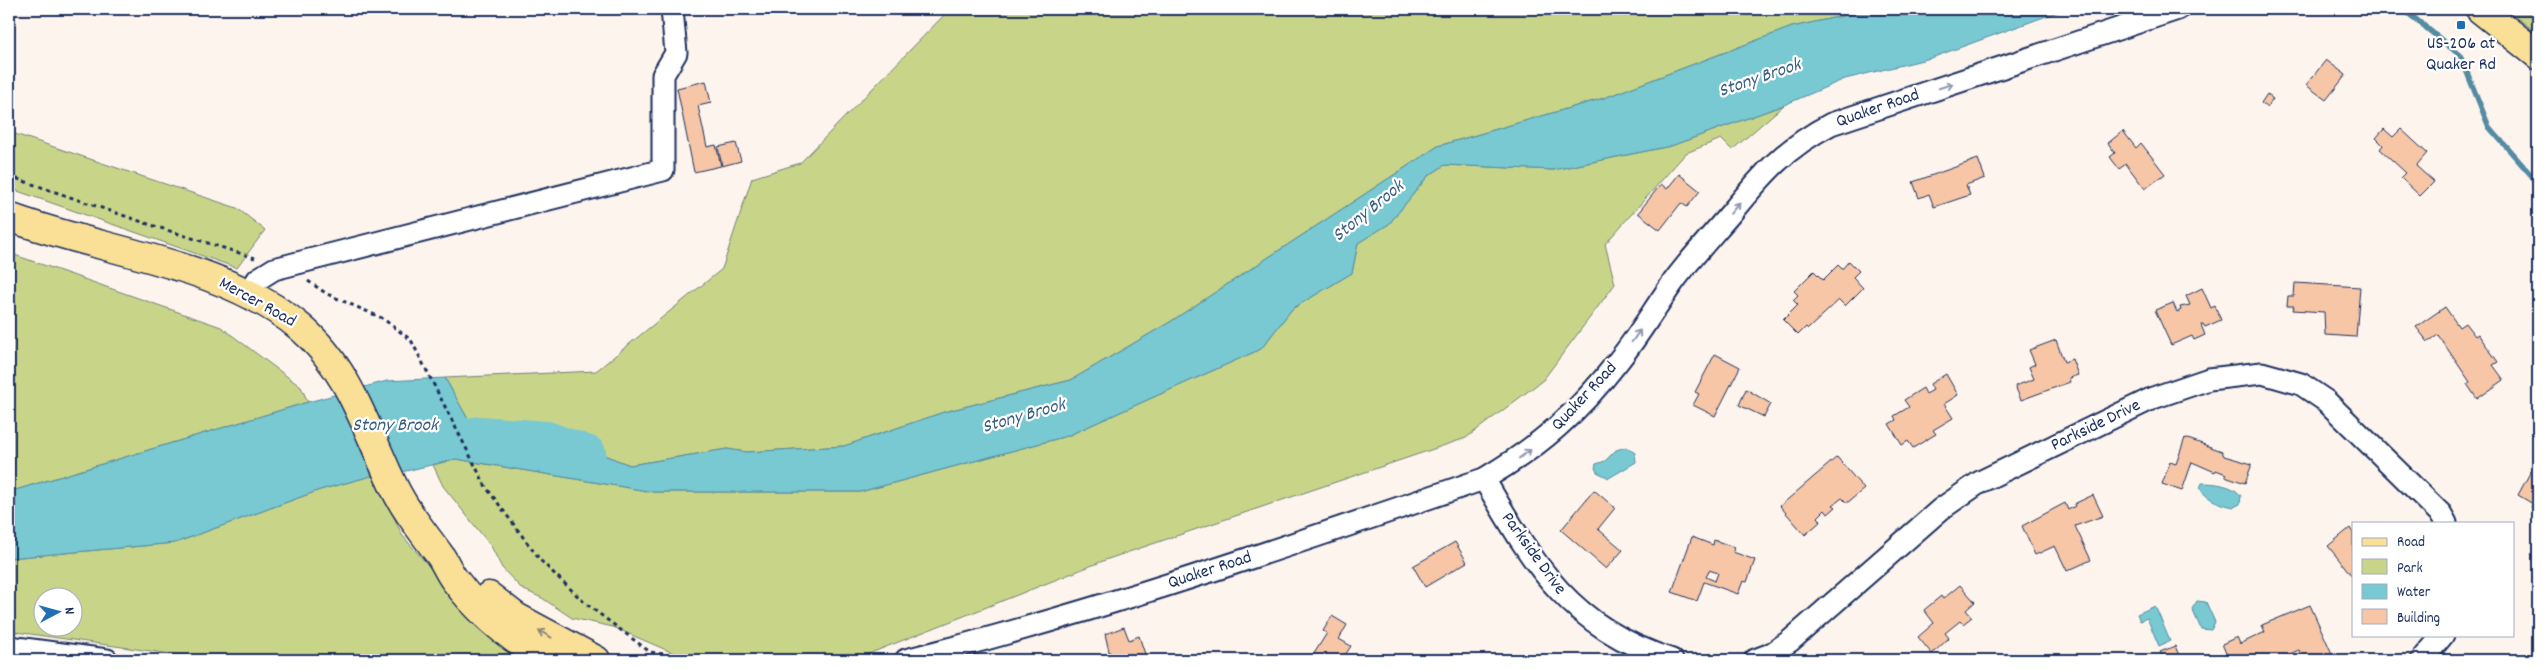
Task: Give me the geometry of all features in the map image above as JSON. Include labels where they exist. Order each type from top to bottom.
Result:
[{"type":"main road","points":[[2480,9],[2538,55]]},
{"type":"main road","name":"Mercer Road","points":[[9,217],[40,229],[202,274],[248,294],[300,327],[326,353],[348,386],[408,512],[443,559],[453,577],[490,621],[517,643],[548,660]]},
{"type":"main road","name":"Mercer Road","points":[[443,559],[463,572],[486,594],[516,618],[588,659]]},
{"type":"street","points":[[248,294],[258,279],[274,269],[663,170],[663,75],[676,53],[672,9]]},
{"type":"street","name":"Quaker Road","points":[[906,660],[1010,632],[1194,577],[1484,479],[1524,456],[1576,410],[1619,361],[1678,276],[1766,171],[1787,150],[1831,124],[2178,9]]},
{"type":"street","name":"Parkside Drive","points":[[1754,660],[1770,654],[1790,641],[1941,509],[1980,482],[2153,398],[2209,379],[2262,373],[2301,384],[2326,401],[2441,514],[2445,522]]},
{"type":"street","name":"Parkside Drive","points":[[1484,479],[1520,542],[1565,599],[1618,637],[1646,652],[1672,660]]},
{"type":"street","points":[[2422,660],[2442,636]]},
{"type":"street","points":[[9,647],[107,660]]},
{"type":"path","points":[[9,176],[151,225],[285,266],[327,294],[382,318],[411,340],[486,487],[540,560],[586,603],[650,652],[701,660]]},
{"type":"green space","points":[[950,9],[1874,9],[1792,27],[1604,98],[1438,146],[1170,322],[1071,380],[944,412],[844,446],[747,452],[727,449],[630,465],[562,439],[480,433],[469,421],[445,378],[596,371],[722,269],[752,178],[800,163]]},
{"type":"green space","points":[[2506,9],[2538,9],[2538,34]]},
{"type":"green space","points":[[1784,105],[1732,150],[1721,139],[1686,153],[1605,244],[1615,284],[1543,380],[1466,438],[1108,559],[853,660],[699,660],[685,658],[613,627],[572,618],[542,598],[522,589],[502,568],[491,546],[443,486],[433,465],[456,459],[653,492],[860,492],[1067,436],[1261,349],[1292,309],[1352,273],[1358,243],[1389,224],[1428,176],[1445,165],[1553,170],[1671,146]]},
{"type":"green space","points":[[9,132],[237,208],[265,230],[237,268],[9,188]]},
{"type":"green space","points":[[9,253],[221,327],[301,387],[308,402],[9,492]]},
{"type":"green space","points":[[375,475],[402,535],[466,609],[529,660],[214,660],[44,636],[82,636],[82,586],[32,586],[32,634],[9,631],[9,558],[175,543],[320,490]]},
{"type":"water","name":"Stony Brook","points":[[1874,9],[2066,9],[1931,58],[1845,79],[1784,105],[1671,146],[1553,170],[1445,165],[1428,176],[1389,224],[1358,243],[1352,273],[1292,309],[1261,349],[1067,436],[860,492],[653,492],[456,459],[406,471],[375,475],[320,490],[175,543],[9,558],[9,492],[308,402],[387,381],[445,378],[469,421],[480,433],[562,439],[630,465],[727,449],[747,452],[844,446],[944,412],[1071,380],[1170,322],[1438,146],[1604,98],[1792,27]]},
{"type":"water","points":[[1626,447],[1635,453],[1636,462],[1609,478],[1597,472],[1596,464],[1605,461],[1616,450]]},
{"type":"water","points":[[2202,483],[2218,484],[2234,489],[2241,496],[2240,504],[2234,507],[2214,501],[2202,492],[2200,488]]},
{"type":"water","points":[[2197,601],[2206,602],[2215,622],[2211,630],[2201,629],[2192,609]]},
{"type":"water","points":[[2155,606],[2170,641],[2159,646],[2147,618],[2140,621],[2137,614]]},
{"type":"building","points":[[2326,60],[2346,75],[2326,100],[2306,85]]},
{"type":"building","points":[[706,81],[711,103],[698,106],[707,147],[716,145],[721,166],[694,172],[677,88]]},
{"type":"building","points":[[2267,94],[2273,99],[2267,108],[2261,103]]},
{"type":"building","points":[[2384,129],[2393,137],[2401,129],[2427,153],[2416,166],[2434,182],[2420,196],[2401,178],[2406,173],[2380,149],[2383,145],[2376,138]]},
{"type":"building","points":[[2123,131],[2136,148],[2141,143],[2165,174],[2145,189],[2126,164],[2119,169],[2110,157],[2115,153],[2108,143]]},
{"type":"building","points":[[736,143],[741,161],[722,166],[718,147]]},
{"type":"building","points":[[1978,159],[1985,178],[1966,185],[1970,195],[1934,207],[1929,194],[1919,198],[1913,182]]},
{"type":"building","points":[[1679,174],[1700,191],[1687,207],[1681,203],[1660,230],[1638,213],[1661,184],[1667,189]]},
{"type":"building","points":[[1849,261],[1859,271],[1853,277],[1863,288],[1845,306],[1839,300],[1808,329],[1806,327],[1798,335],[1783,320],[1798,305],[1793,300],[1798,295],[1794,291],[1814,271],[1823,280],[1838,265],[1842,269]]},
{"type":"building","points":[[2295,283],[2360,287],[2356,337],[2325,335],[2324,312],[2293,310],[2294,306],[2287,306],[2288,296],[2294,296]]},
{"type":"building","points":[[2202,288],[2211,308],[2215,306],[2221,320],[2205,327],[2203,324],[2201,325],[2205,335],[2194,340],[2192,336],[2171,345],[2155,310],[2173,303],[2177,312],[2181,310],[2180,307],[2190,305],[2186,296]]},
{"type":"building","points":[[2445,307],[2459,327],[2465,323],[2475,336],[2478,334],[2498,362],[2493,365],[2504,380],[2477,399],[2467,384],[2470,382],[2438,335],[2428,342],[2416,327]]},
{"type":"building","points":[[2056,340],[2064,362],[2072,359],[2078,375],[2069,378],[2070,382],[2021,400],[2015,386],[2034,379],[2029,367],[2035,364],[2029,350]]},
{"type":"building","points":[[1715,354],[1740,367],[1715,416],[1693,405],[1699,394],[1695,392]]},
{"type":"building","points":[[1946,374],[1958,395],[1944,404],[1953,418],[1933,430],[1936,434],[1913,448],[1908,441],[1902,445],[1889,424],[1896,420],[1894,416],[1909,407],[1904,400],[1923,388],[1926,394],[1933,390],[1930,384]]},
{"type":"building","points":[[1746,389],[1771,404],[1764,417],[1739,405]]},
{"type":"building","points":[[2185,438],[2222,451],[2224,456],[2252,464],[2245,483],[2192,462],[2182,491],[2162,484],[2170,462],[2176,464]]},
{"type":"building","points":[[1837,457],[1864,489],[1847,503],[1842,498],[1833,505],[1836,507],[1828,514],[1825,510],[1818,517],[1821,521],[1805,535],[1780,506]]},
{"type":"building","points":[[2531,471],[2538,475],[2538,511],[2531,507],[2533,504],[2518,495]]},
{"type":"building","points":[[1594,490],[1615,508],[1598,529],[1623,550],[1606,569],[1561,530]]},
{"type":"building","points":[[2093,495],[2103,516],[2075,526],[2091,560],[2067,571],[2055,546],[2035,555],[2022,526],[2065,503],[2068,510],[2075,506],[2074,504]]},
{"type":"building","points":[[2350,528],[2352,531],[2352,576],[2328,546]]},
{"type":"building","points":[[1692,537],[1713,545],[1714,540],[1734,547],[1733,552],[1755,560],[1747,582],[1743,581],[1738,594],[1704,582],[1697,601],[1672,592]],"holes":[[[1709,570],[1718,573],[1715,581],[1706,577]]]},
{"type":"building","points":[[1455,542],[1467,562],[1425,587],[1413,566]]},
{"type":"building","points":[[1960,585],[1975,602],[1966,610],[1972,617],[1963,624],[1960,621],[1945,633],[1949,638],[1932,654],[1918,637],[1934,623],[1924,610],[1941,596],[1943,599]]},
{"type":"building","points":[[2310,605],[2334,658],[2304,660],[2299,650],[2283,657],[2285,660],[2229,660],[2222,644],[2237,637],[2240,644],[2265,632],[2262,625]]},
{"type":"building","points":[[1332,616],[1347,625],[1339,639],[1351,646],[1342,660],[1310,660],[1327,633],[1323,631]]},
{"type":"building","points":[[1124,627],[1129,640],[1139,636],[1147,660],[1111,660],[1105,634]]},
{"type":"building","points":[[2175,646],[2181,660],[2151,660],[2162,655],[2160,652]]},
{"type":"waterway","points":[[2403,9],[2460,55],[2489,127],[2532,176],[2538,188]]},
{"type":"waterway","name":"Stony Brook","points":[[436,441],[480,433],[547,438],[589,453]]},
{"type":"place","name":"US-206 at Quaker Rd","points":[[2461,25]]}]
